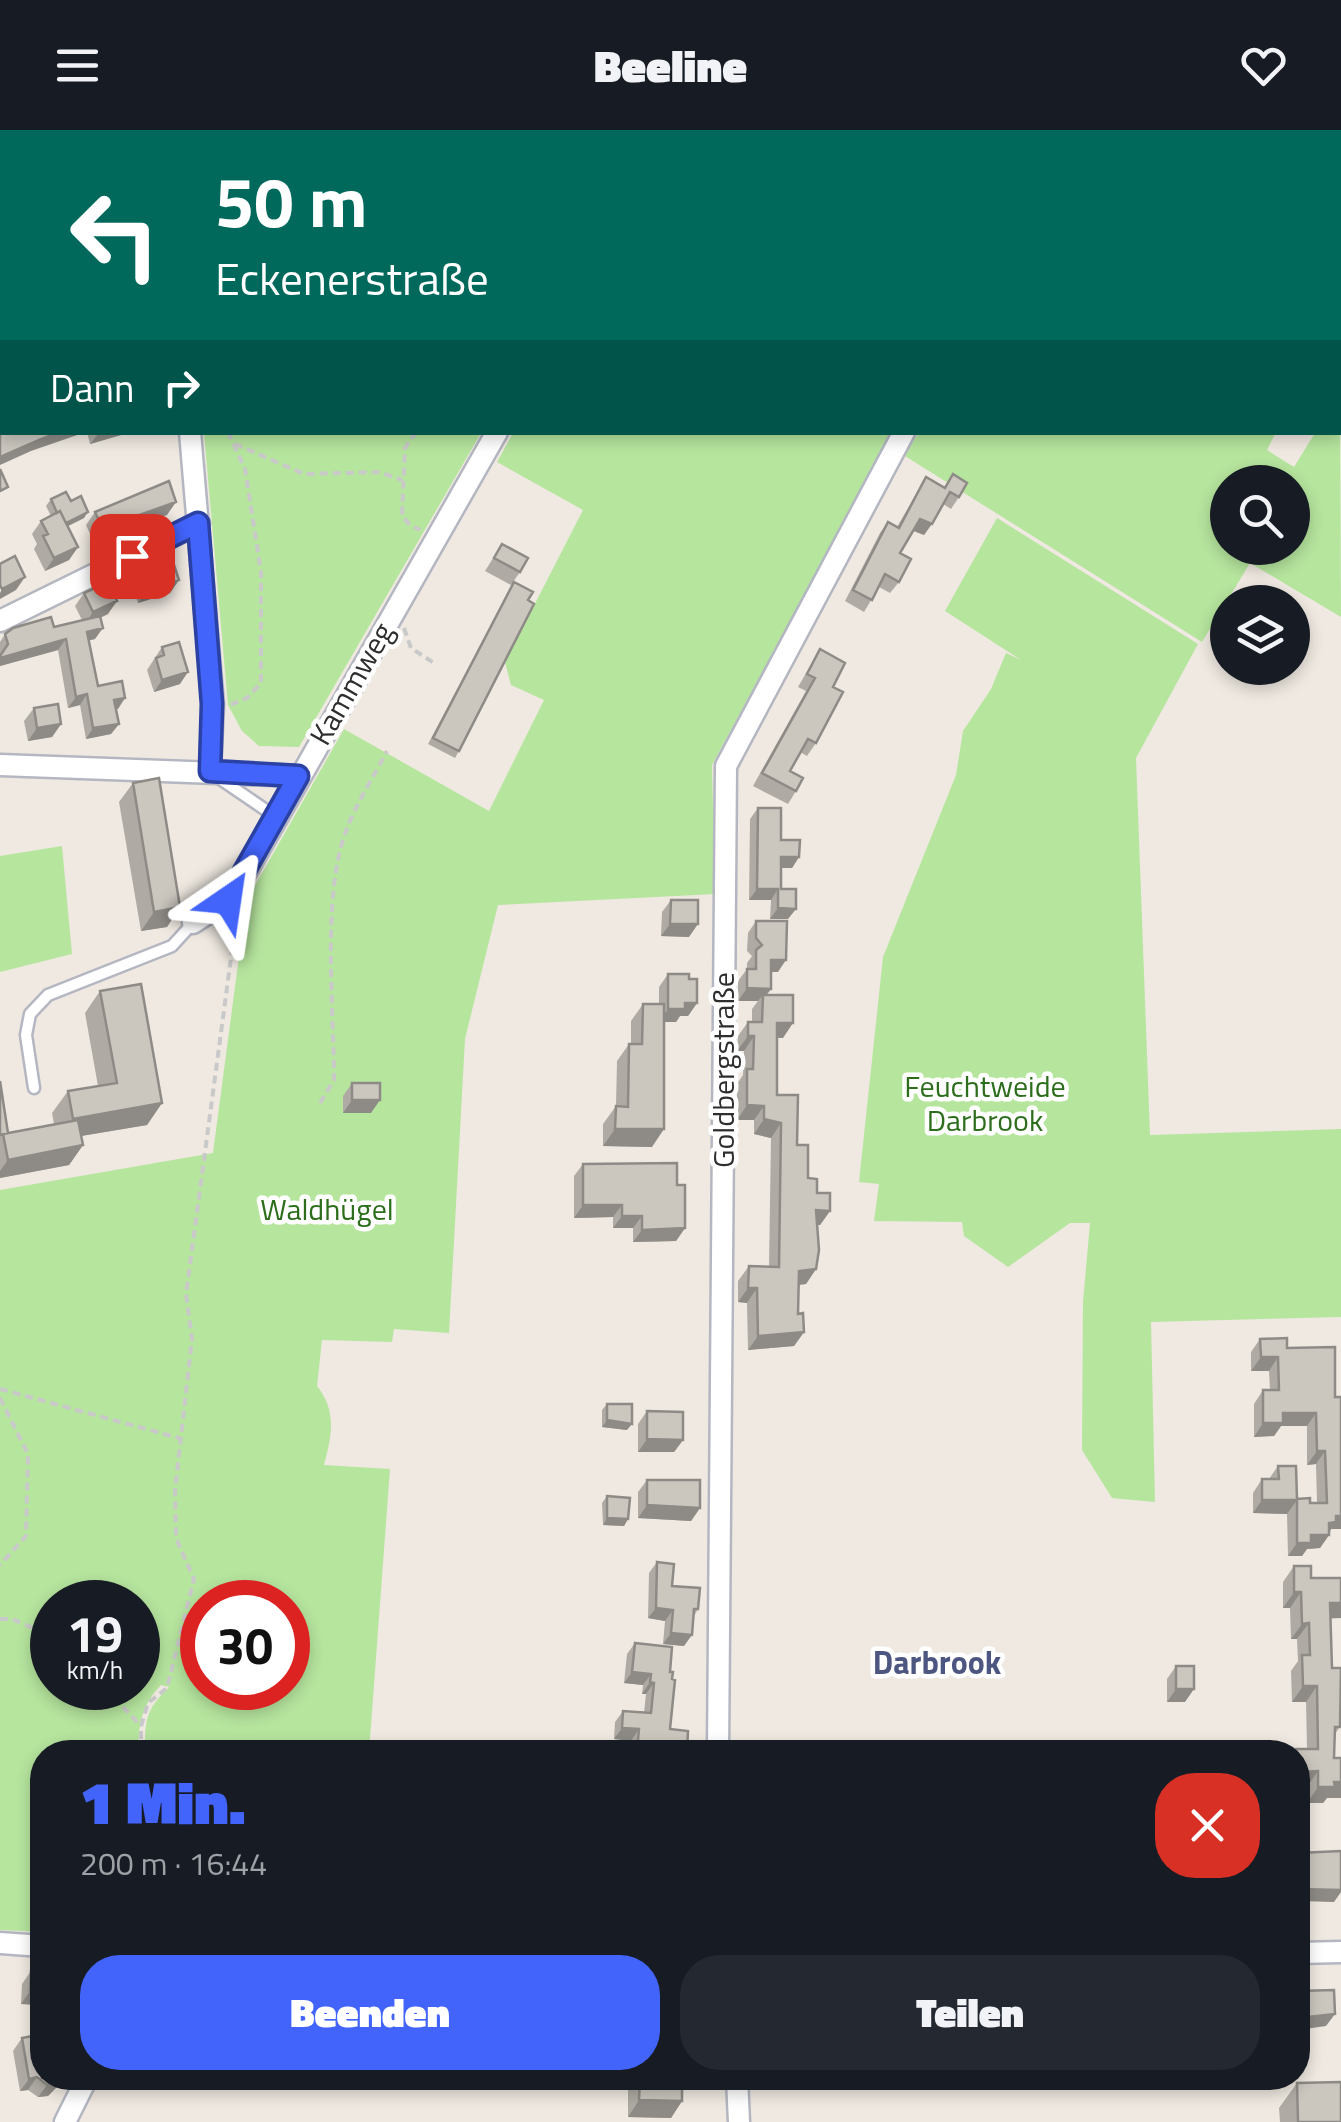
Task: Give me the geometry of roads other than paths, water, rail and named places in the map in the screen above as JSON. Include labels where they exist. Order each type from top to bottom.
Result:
[{"type":"street","points":[[190,435],[212,712],[210,771]]},
{"type":"street","name":"Kammweg","points":[[193,923],[228,900],[495,435]]},
{"type":"street","name":"Goldbergstraße","points":[[718,1740],[726,766],[902,435]]},
{"type":"street","points":[[0,620],[198,523]]},
{"type":"street","points":[[0,765],[298,776]]},
{"type":"street","points":[[0,1943],[30,1945]]},
{"type":"street","points":[[1310,1953],[1341,1952]]},
{"type":"street","points":[[65,2122],[81,2090]]},
{"type":"street","points":[[738,2090],[739,2122]]},
{"type":"lane","points":[[210,771],[276,817]]},
{"type":"lane","points":[[34,1088],[26,1035],[30,1014],[39,1004],[48,995],[75,983],[172,946],[193,923]]},
{"type":"district","name":"Darbrook","points":[[937,1663]]},
{"type":"park label","name":"Feuchtweide Darbrook","points":[[985,1104]]},
{"type":"park label","name":"Waldhügel","points":[[327,1210]]}]
